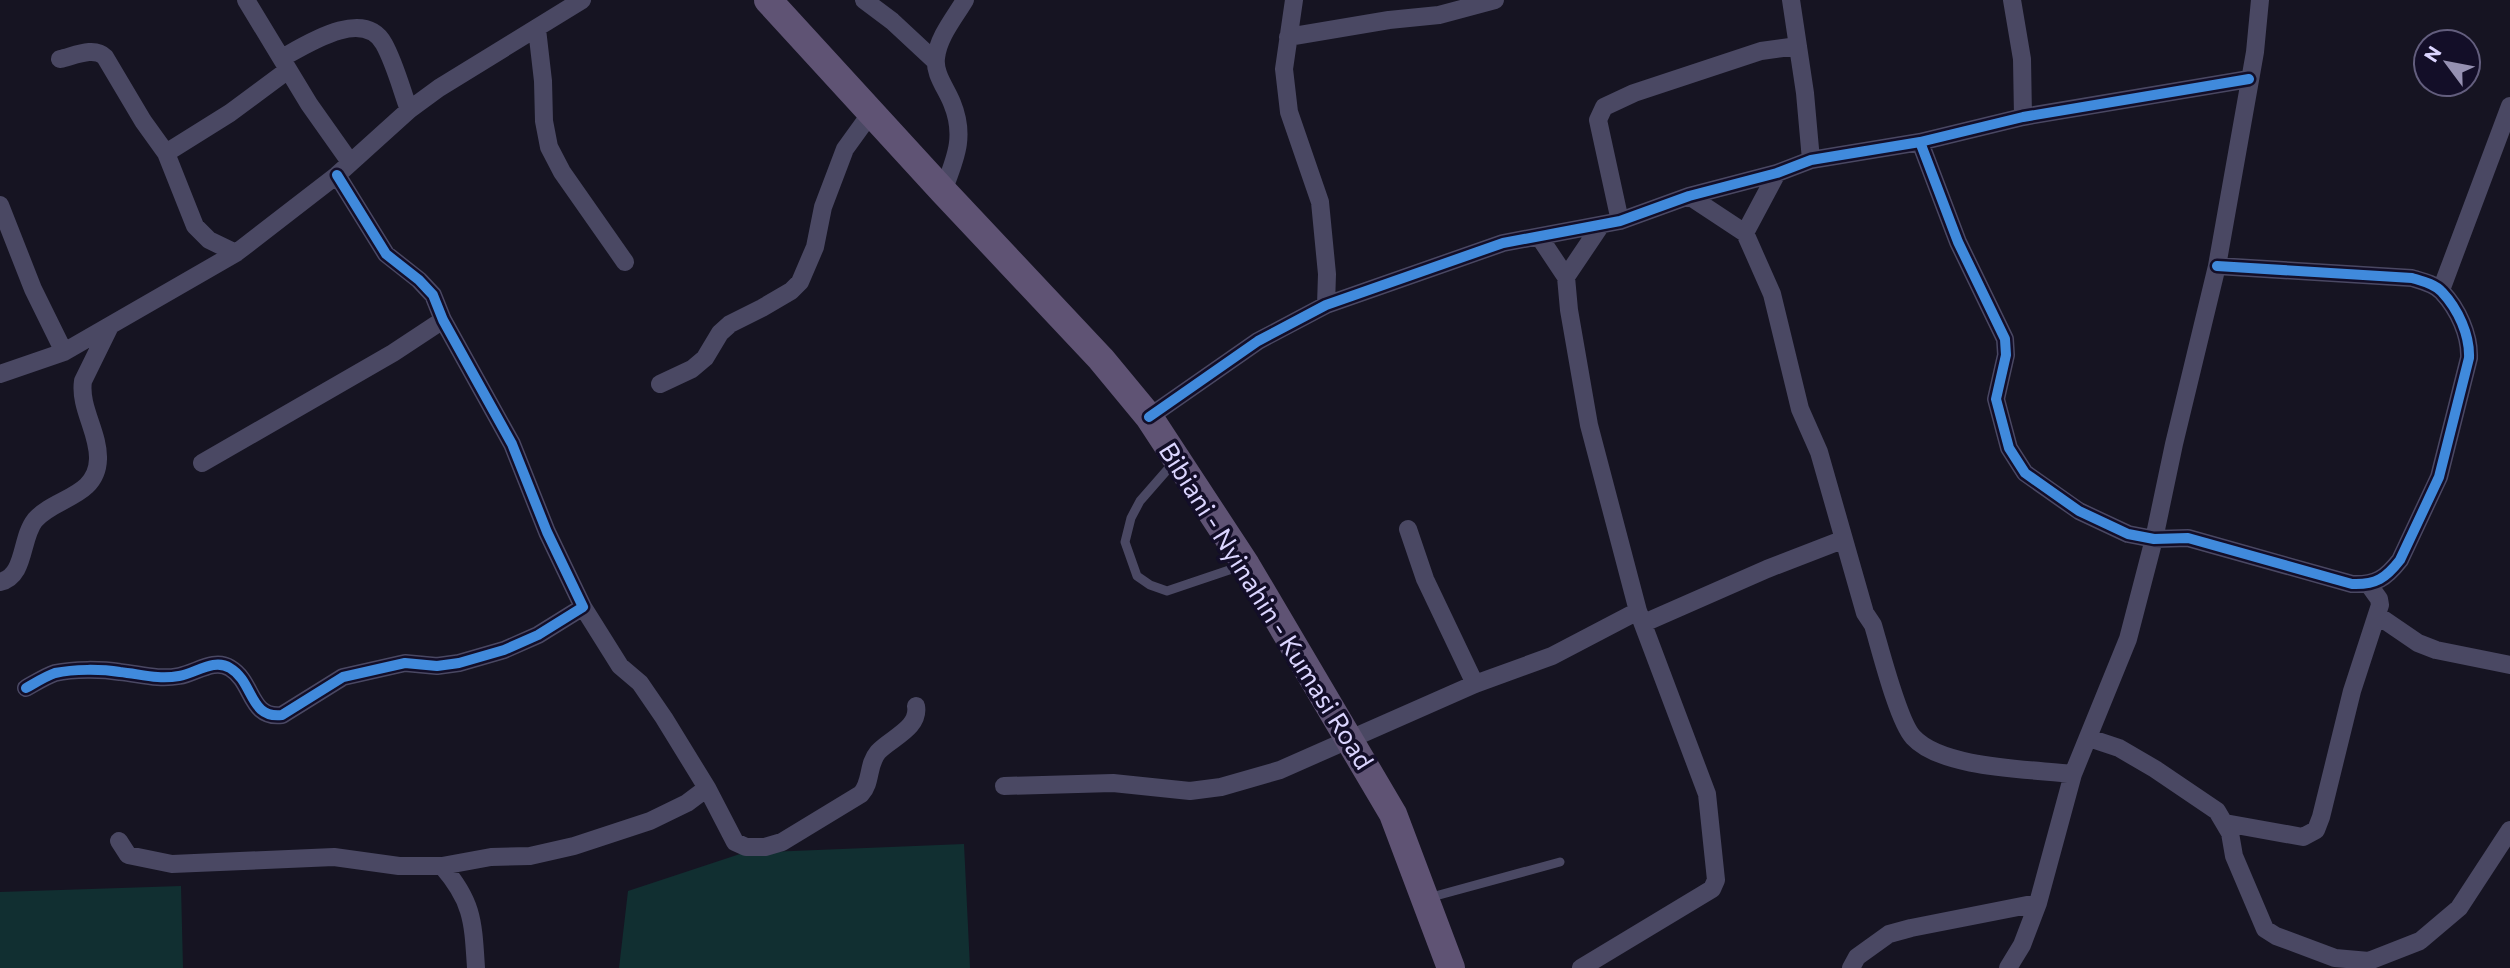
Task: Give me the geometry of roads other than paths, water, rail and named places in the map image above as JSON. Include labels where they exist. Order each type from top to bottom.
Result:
[{"type":"main road","name":"Bibiani - Nyinahin - Kumasi Road","points":[[768,0],[1101,359],[1149,417],[1246,565],[1393,814],[1451,968]]},
{"type":"street","points":[[246,0],[309,104],[350,162]]},
{"type":"street","points":[[0,374],[64,352],[236,253],[337,175],[409,110],[439,88],[582,0]]},
{"type":"street","points":[[864,0],[892,21],[935,61]]},
{"type":"street","points":[[943,191],[958,151],[960,126],[952,102],[938,75],[935,61],[938,47],[965,0]]},
{"type":"street","points":[[1294,0],[1284,69],[1289,112],[1320,202],[1327,274],[1326,305]]},
{"type":"street","points":[[1288,37],[1389,20],[1438,15],[1495,0]]},
{"type":"street","points":[[1791,0],[1811,160]]},
{"type":"street","points":[[2012,0],[2022,59],[2023,117]]},
{"type":"street","points":[[2008,968],[2022,945],[2038,903],[2073,774],[2128,639],[2217,266],[2255,52],[2260,0]]},
{"type":"street","points":[[166,153],[230,113],[285,64],[325,35],[350,28],[376,33],[383,43],[409,110]]},
{"type":"street","points":[[537,29],[544,121],[549,147],[562,172],[625,262]]},
{"type":"street","points":[[1620,222],[1598,120],[1604,107],[1634,93],[1762,51],[1798,46]]},
{"type":"street","points":[[61,59],[93,51],[100,52],[166,153],[195,226],[209,240],[236,253]]},
{"type":"street","points":[[1149,417],[1258,341],[1326,305],[1503,243],[1620,222],[1689,196],[1777,173],[1811,160],[1920,142],[2023,117],[2249,79]]},
{"type":"street","points":[[2441,290],[2510,106]]},
{"type":"street","points":[[660,384],[705,358],[720,333],[730,324],[762,308],[800,282],[815,247],[823,207],[845,149],[871,113]]},
{"type":"street","points":[[1920,142],[1958,242],[2005,339],[2006,355],[1996,399],[2009,448],[2025,473],[2079,511],[2128,534],[2154,539],[2188,538],[2304,572],[2352,584],[2369,585],[2391,571],[2406,548],[2439,477],[2469,358],[2470,342],[2441,290],[2412,278],[2217,266]]},
{"type":"street","points":[[1745,233],[1777,173]]},
{"type":"street","points":[[337,175],[386,254],[419,280],[433,295],[443,320],[512,444],[547,532],[583,607],[620,666],[640,683],[707,789],[735,842],[746,847],[765,848],[782,842],[861,794],[869,784],[873,762],[878,753],[913,721],[917,714],[916,706]]},
{"type":"street","points":[[1689,196],[1745,233],[1772,294],[1800,409],[1819,452],[1865,613],[1873,625],[1906,727],[1923,745],[1970,763],[2073,774]]},
{"type":"street","points":[[0,205],[33,289],[64,352]]},
{"type":"street","points":[[1566,277],[1601,225]]},
{"type":"street","points":[[1540,238],[1566,277],[1569,310],[1589,425],[1641,617],[1707,794],[1717,880],[1712,889],[1581,968]]},
{"type":"street","points":[[202,463],[393,353],[443,320]]},
{"type":"street","points":[[0,582],[15,574],[34,521],[45,509],[85,488],[96,471],[98,458],[94,435],[81,390],[86,372],[110,326]]},
{"type":"street","points":[[1408,529],[1425,579],[1475,684]]},
{"type":"street","points":[[1004,786],[1102,783],[1190,791],[1221,787],[1280,770],[1475,684],[1842,540]]},
{"type":"street","points":[[2225,824],[2303,837],[2316,830],[2322,817],[2352,691],[2377,615],[2379,599],[2369,585]]},
{"type":"street","points":[[26,688],[54,674],[117,671],[154,678],[180,676],[216,664],[229,667],[240,676],[260,710],[271,716],[282,715],[343,677],[405,663],[437,666],[471,660],[504,650],[538,635],[583,607]]},
{"type":"street","points":[[2377,615],[2418,643],[2436,650],[2510,664]]},
{"type":"street","points":[[2089,738],[2119,748],[2217,811],[2230,833],[2234,856],[2265,929],[2276,936],[2335,958],[2369,961],[2420,941],[2459,908],[2510,830]]},
{"type":"street","points":[[119,841],[128,855],[172,864],[334,857],[399,866],[442,866],[491,857],[530,856],[574,846],[650,821],[687,803],[707,789]]},
{"type":"street","points":[[442,866],[465,897],[472,918],[476,968]]},
{"type":"street","points":[[1851,968],[1857,957],[1889,934],[2038,903]]},
{"type":"lane","points":[[1177,458],[1140,501],[1131,518],[1125,542],[1137,576],[1150,585],[1167,591],[1246,565]]},
{"type":"lane","points":[[1426,898],[1560,862]]}]
